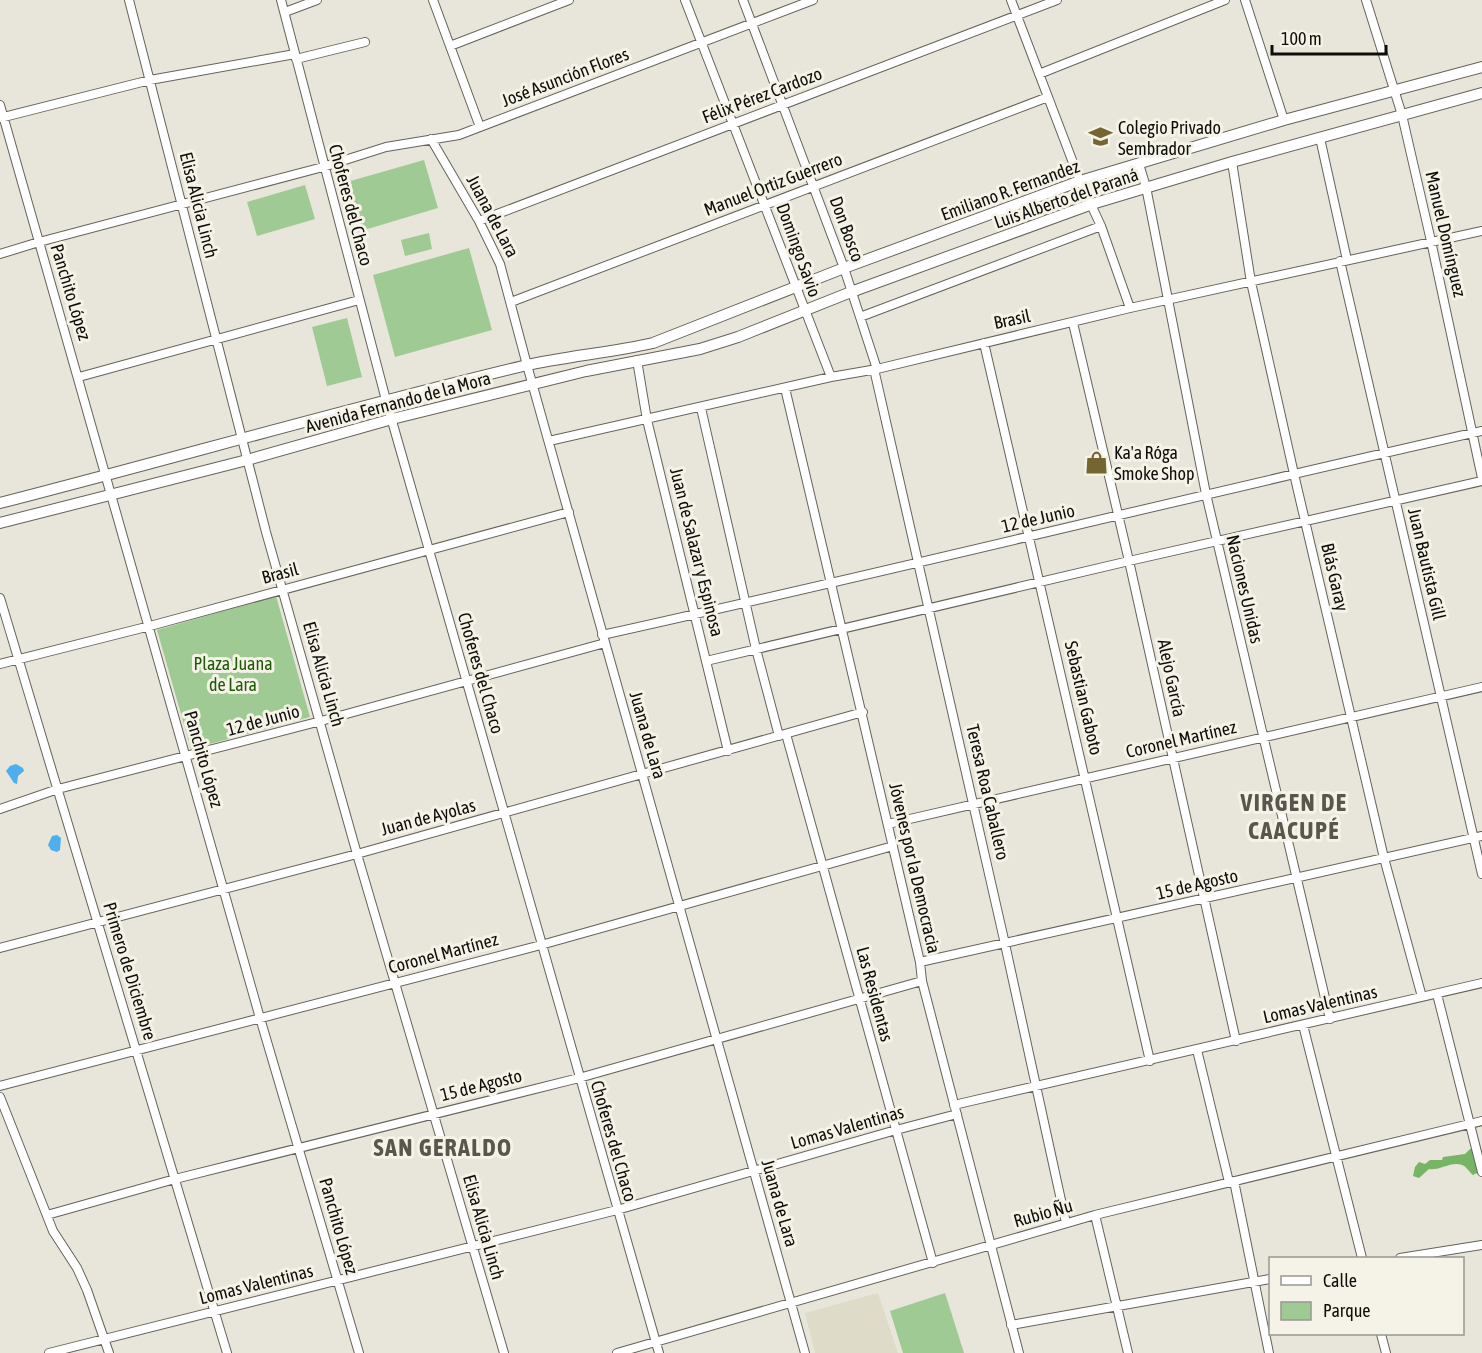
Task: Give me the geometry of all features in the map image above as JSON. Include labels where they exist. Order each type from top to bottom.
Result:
[{"type":"main road","name":"Emiliano R. Fernandez","points":[[796,287],[1080,181],[1284,120],[1482,67]]},
{"type":"main road","name":"Luis Alberto del Paraná","points":[[804,310],[1092,204],[1232,162],[1482,93]]},
{"type":"main road","name":"Avenida Fernando de la Mora","points":[[0,503],[386,400],[527,365],[653,343],[796,287]]},
{"type":"main road","name":"Avenida Fernando de la Mora","points":[[0,523],[247,460],[392,419],[637,360],[700,349],[738,337],[804,310]]},
{"type":"street","name":"Elisa Alicia Linch","points":[[129,0],[215,339],[283,590],[357,854],[504,1353]]},
{"type":"street","name":"Choferes del Chaco","points":[[281,0],[323,167],[428,551],[659,1353]]},
{"type":"street","points":[[285,12],[316,0]]},
{"type":"street","points":[[433,0],[480,127]]},
{"type":"street","points":[[450,46],[569,0]]},
{"type":"street","name":"Domingo Savio","points":[[685,0],[831,377]]},
{"type":"street","name":"Don Bosco","points":[[743,0],[844,268],[876,369]]},
{"type":"street","name":"José Asunción Flores","points":[[0,254],[323,167],[386,147],[459,135],[813,0]]},
{"type":"street","points":[[1011,0],[1080,181],[1101,226],[1130,309]]},
{"type":"street","name":"Félix Pérez Cardozo","points":[[479,221],[1057,0]]},
{"type":"street","points":[[1039,74],[1226,0]]},
{"type":"street","points":[[1245,0],[1284,120]]},
{"type":"street","name":"Manuel Domínguez","points":[[1366,0],[1402,115],[1482,480]]},
{"type":"street","points":[[2,117],[150,80],[296,57],[364,42]]},
{"type":"street","name":"Manuel Ortiz Guerrero","points":[[511,302],[1048,97]]},
{"type":"street","name":"Panchito López","points":[[0,105],[113,495],[260,1018],[359,1353]]},
{"type":"street","name":"Juan Bautista Gill","points":[[1320,138],[1384,454],[1441,696],[1478,837],[1482,874]]},
{"type":"street","name":"Juana de Lara","points":[[431,139],[479,221],[504,272],[527,365],[603,639],[805,1353]]},
{"type":"street","name":"Blás Garay","points":[[1232,162],[1251,282],[1294,474],[1384,858],[1422,997]]},
{"type":"street","name":"Naciones Unidas","points":[[1139,164],[1146,187],[1216,542],[1330,1019]]},
{"type":"street","points":[[860,317],[1101,226]]},
{"type":"street","name":"Brasil","points":[[549,441],[831,377],[876,369],[1344,260],[1482,231]]},
{"type":"street","points":[[79,377],[359,300]]},
{"type":"street","name":"Alejo García","points":[[1073,323],[1129,561],[1236,1041]]},
{"type":"street","name":"Sebastian Gaboto","points":[[984,343],[1150,1061]]},
{"type":"street","name":"Juan de Salazar y Espinosa","points":[[637,360],[647,420],[728,752]]},
{"type":"street","name":"Teresa Roa Caballero","points":[[876,369],[917,563],[974,804],[1066,1223]]},
{"type":"street","name":"Jóvenes por la Democracia","points":[[785,388],[863,712],[920,962],[922,981],[1019,1353]]},
{"type":"street","name":"Las Residentas","points":[[701,408],[756,649],[823,867],[933,1263]]},
{"type":"street","name":"12 de Junio","points":[[0,809],[58,789],[321,722],[696,614],[1482,431]]},
{"type":"street","points":[[706,661],[1482,480]]},
{"type":"street","name":"Brasil","points":[[0,664],[150,626],[569,512]]},
{"type":"street","name":"Primero de Diciembre","points":[[0,598],[227,1353]]},
{"type":"street","name":"Coronel Martínez","points":[[888,824],[1482,687]]},
{"type":"street","name":"Juan de Ayolas","points":[[0,948],[357,854],[728,752],[863,712]]},
{"type":"street","name":"15 de Agosto","points":[[920,962],[1478,837]]},
{"type":"street","name":"Coronel Martínez","points":[[0,1086],[541,945],[893,846]]},
{"type":"street","name":"15 de Agosto","points":[[47,1215],[175,1179],[579,1078],[922,981]]},
{"type":"street","name":"Lomas Valentinas","points":[[954,1105],[1482,983]]},
{"type":"street","points":[[1437,994],[1482,1172]]},
{"type":"street","points":[[1303,1025],[1362,1257]]},
{"type":"street","points":[[1197,1050],[1255,1282],[1269,1353]]},
{"type":"street","points":[[0,1097],[53,1231],[77,1268],[109,1353]]},
{"type":"street","name":"Lomas Valentinas","points":[[49,1353],[617,1210],[957,1114]]},
{"type":"street","name":"Rubio Ñu","points":[[617,1353],[1095,1215],[1482,1121]]},
{"type":"street","points":[[1095,1215],[1128,1353]]},
{"type":"street","points":[[1406,1257],[1482,1245]]},
{"type":"street","points":[[1011,1325],[1269,1279]]},
{"type":"street","points":[[1381,1335],[1386,1353]]},
{"type":"shaded area","points":[[878,1293],[898,1353],[815,1353],[805,1313]]},
{"type":"green space","points":[[424,160],[438,208],[354,233],[340,184]]},
{"type":"green space","points":[[305,185],[315,219],[257,236],[247,202]]},
{"type":"green space","points":[[429,233],[432,249],[405,256],[401,240]]},
{"type":"green space","points":[[469,248],[492,330],[395,357],[373,275]]},
{"type":"green space","points":[[347,318],[362,377],[327,386],[312,327]]},
{"type":"green space","name":"Plaza Juana de Lara","points":[[276,596],[310,717],[191,749],[157,630]]},
{"type":"green space","points":[[1473,1149],[1479,1172],[1473,1175],[1458,1164],[1429,1169],[1419,1178],[1413,1176],[1419,1162],[1425,1164],[1430,1160],[1442,1160],[1443,1157],[1465,1154]]},
{"type":"green space","points":[[945,1293],[964,1353],[903,1353],[890,1311]]},
{"type":"water","points":[[16,764],[24,771],[18,776],[17,784],[6,771],[10,766]]},
{"type":"water","points":[[57,835],[61,838],[60,850],[57,852],[51,850],[48,845],[52,836]]},
{"type":"place","name":"Colegio Privado Sembrador","points":[[1100,137]]},
{"type":"place","name":"Ka'a Róga Smoke Shop","points":[[1096,462]]},
{"type":"district","name":"VIRGEN DE CAACUPÉ","points":[[1294,816]]},
{"type":"district","name":"SAN GERALDO","points":[[443,1147]]}]
